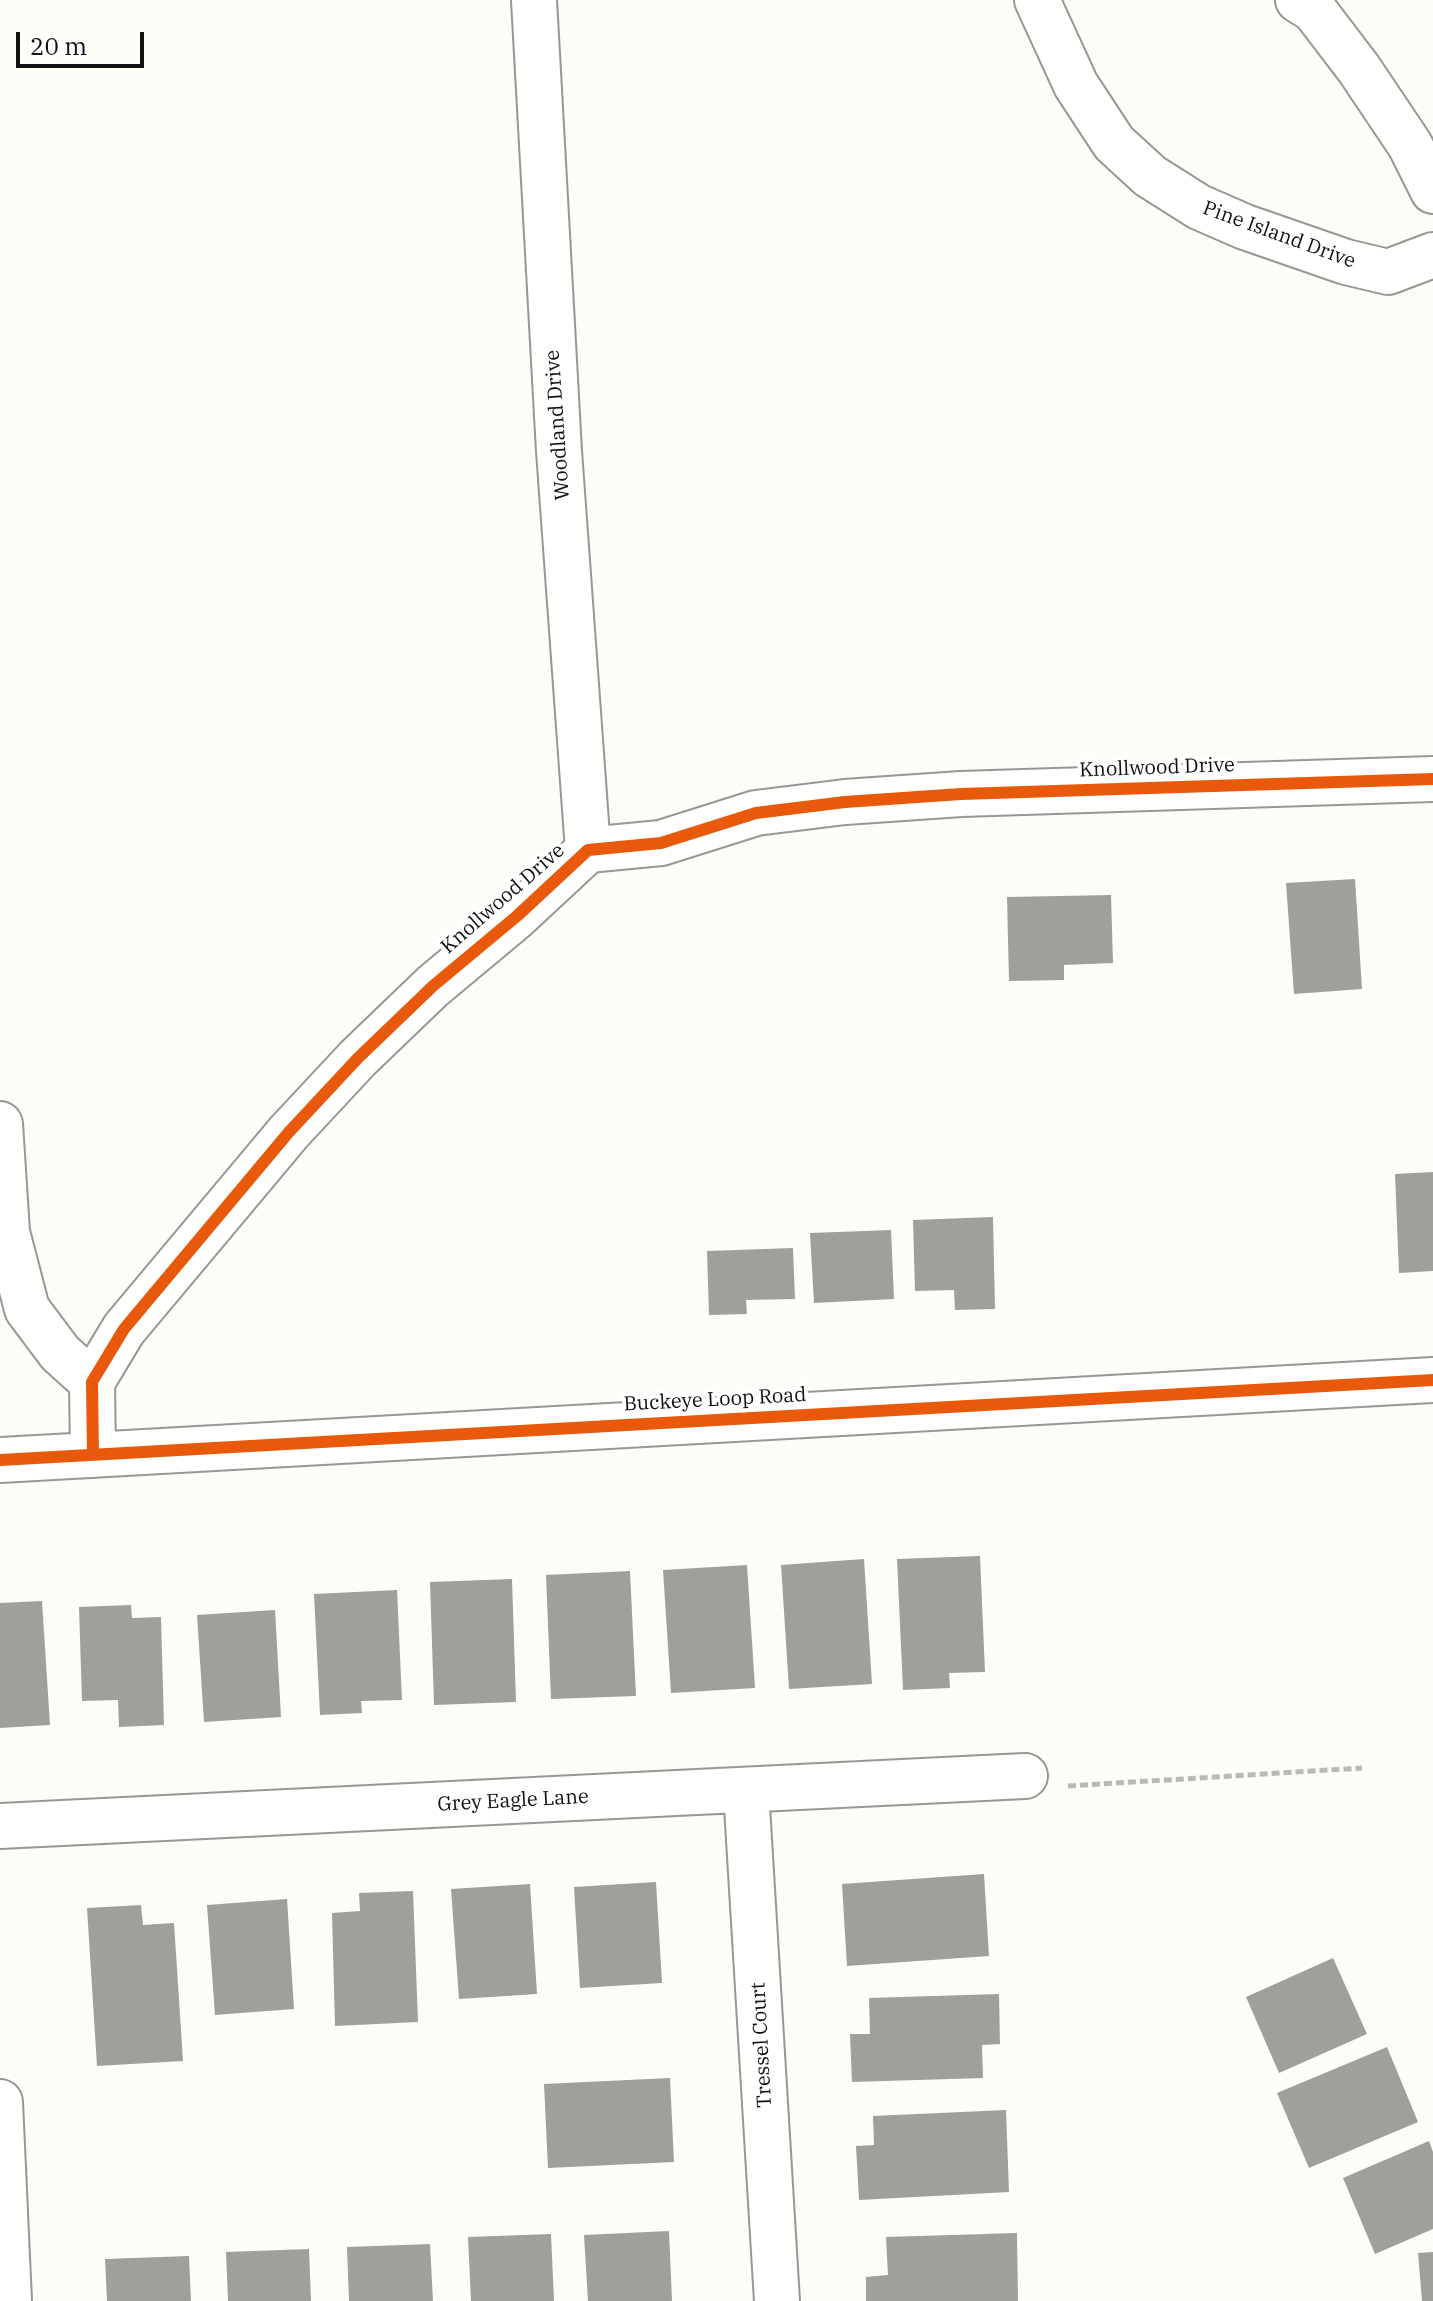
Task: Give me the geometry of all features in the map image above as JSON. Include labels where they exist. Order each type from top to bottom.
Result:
[{"type":"street","name":"Woodland Drive","points":[[534,0],[559,451],[588,850]]},
{"type":"street","name":"Pine Island Drive","points":[[1037,0],[1076,85],[1114,143],[1150,176],[1199,207],[1245,227],[1346,262],[1388,272],[1433,255]]},
{"type":"street","points":[[1298,0],[1314,10],[1359,69],[1410,145],[1433,191]]},
{"type":"street","name":"Knollwood Drive","points":[[92,1382],[124,1329],[289,1132],[433,986],[517,916],[588,850],[661,843],[756,813],[845,802],[961,794],[1433,779]]},
{"type":"street","points":[[0,1124],[7,1232],[27,1309],[60,1353],[92,1382],[93,1455]]},
{"type":"street","name":"Buckeye Loop Road","points":[[0,1460],[1433,1380]]},
{"type":"street","name":"Grey Eagle Lane","points":[[0,1826],[746,1790],[1041,1783]]},
{"type":"street","name":"Tressel Court","points":[[746,1790],[777,2301]]},
{"type":"street","points":[[0,2102],[9,2301]]},
{"type":"path","points":[[1041,1783],[1362,1768]]},
{"type":"building","points":[[1355,879],[1362,989],[1294,994],[1286,883]]},
{"type":"building","points":[[1111,895],[1113,963],[1064,965],[1064,980],[1009,981],[1007,897]]},
{"type":"building","points":[[1433,1172],[1433,1271],[1399,1273],[1395,1174]]},
{"type":"building","points":[[993,1217],[995,1309],[955,1310],[954,1290],[915,1291],[913,1220]]},
{"type":"building","points":[[891,1230],[894,1299],[814,1303],[810,1233]]},
{"type":"building","points":[[793,1248],[795,1299],[746,1300],[747,1314],[709,1315],[707,1251]]},
{"type":"building","points":[[980,1556],[985,1672],[949,1673],[950,1688],[903,1690],[897,1559]]},
{"type":"building","points":[[864,1559],[872,1684],[789,1689],[781,1565]]},
{"type":"building","points":[[747,1565],[755,1688],[671,1693],[663,1570]]},
{"type":"building","points":[[630,1571],[636,1696],[551,1699],[546,1575]]},
{"type":"building","points":[[512,1579],[516,1702],[434,1705],[430,1582]]},
{"type":"building","points":[[397,1590],[402,1700],[361,1701],[362,1713],[320,1715],[314,1594]]},
{"type":"building","points":[[42,1601],[50,1725],[0,1728],[0,1603]]},
{"type":"building","points":[[131,1605],[132,1618],[161,1617],[164,1725],[119,1727],[118,1700],[82,1701],[79,1607]]},
{"type":"building","points":[[275,1610],[281,1717],[204,1722],[197,1615]]},
{"type":"building","points":[[984,1874],[989,1956],[847,1966],[842,1884]]},
{"type":"building","points":[[656,1882],[662,1983],[580,1988],[574,1887]]},
{"type":"building","points":[[530,1884],[537,1994],[459,1999],[451,1889]]},
{"type":"building","points":[[413,1891],[418,2022],[335,2026],[332,1913],[360,1911],[359,1893]]},
{"type":"building","points":[[287,1899],[294,2009],[215,2015],[207,1905]]},
{"type":"building","points":[[141,1905],[143,1925],[174,1923],[183,2061],[97,2066],[87,1908]]},
{"type":"building","points":[[1333,1958],[1367,2034],[1279,2073],[1246,1997]]},
{"type":"building","points":[[999,1994],[1000,2044],[982,2045],[983,2078],[852,2082],[850,2034],[870,2034],[869,1998]]},
{"type":"building","points":[[1387,2047],[1418,2122],[1309,2168],[1277,2093]]},
{"type":"building","points":[[670,2078],[674,2162],[548,2168],[544,2084]]},
{"type":"building","points":[[1006,2110],[1009,2192],[859,2200],[856,2146],[874,2145],[873,2116]]},
{"type":"building","points":[[1429,2141],[1433,2152],[1433,2229],[1375,2254],[1343,2178]]},
{"type":"building","points":[[669,2231],[672,2301],[588,2301],[584,2235]]},
{"type":"building","points":[[1017,2233],[1018,2301],[866,2301],[866,2277],[888,2275],[886,2237]]},
{"type":"building","points":[[551,2234],[554,2301],[471,2301],[468,2237]]},
{"type":"building","points":[[430,2244],[433,2301],[349,2301],[347,2247]]},
{"type":"building","points":[[309,2249],[311,2301],[228,2301],[226,2252]]},
{"type":"building","points":[[1433,2252],[1433,2301],[1422,2301],[1418,2253]]},
{"type":"building","points":[[189,2256],[191,2301],[107,2301],[105,2259]]},
{"type":"cycle path","points":[[93,1455],[92,1382],[124,1329],[289,1132],[358,1058],[433,986],[517,916],[588,850],[661,843],[756,813],[845,802],[961,794],[1433,779]]},
{"type":"cycle path","points":[[0,1460],[1433,1380]]}]
